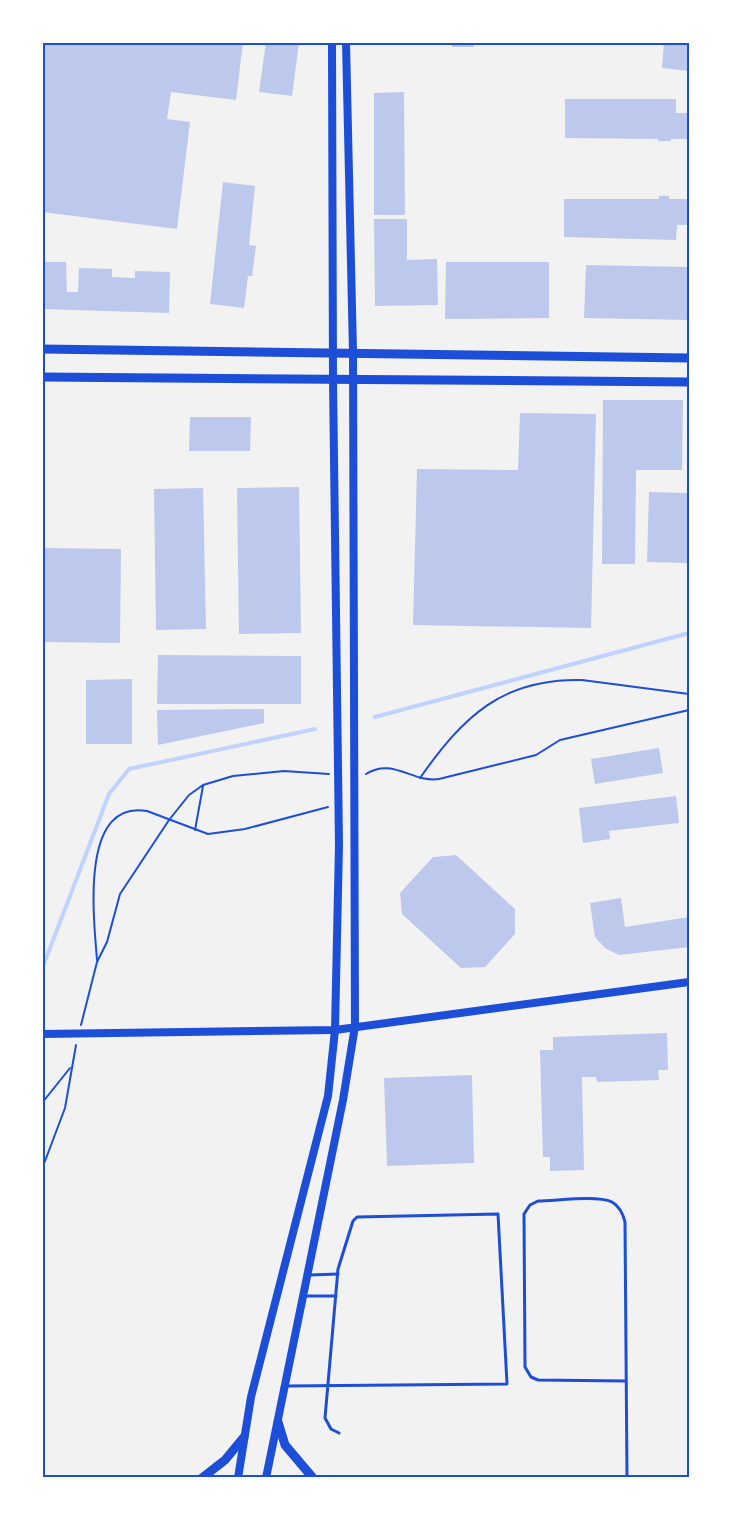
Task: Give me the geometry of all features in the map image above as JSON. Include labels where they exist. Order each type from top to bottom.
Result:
[{"type":"main road","points":[[42,349],[689,358]]},
{"type":"main road","points":[[42,377],[689,382]]},
{"type":"main road","points":[[278,1422],[285,1444],[313,1478]]},
{"type":"main road","points":[[202,1478],[225,1460],[244,1437]]},
{"type":"street","points":[[238,1478],[251,1398],[328,1096],[335,1030],[338,774],[332,42]]},
{"type":"street","points":[[266,1478],[343,1100],[355,1026],[351,380],[353,352],[346,42]]},
{"type":"street","points":[[42,1034],[335,1030],[689,982]]},
{"type":"lane","points":[[627,1381],[538,1380],[531,1377],[525,1367],[524,1214],[530,1205],[538,1201],[602,1200],[614,1203],[622,1212],[625,1222],[627,1381],[627,1478]]},
{"type":"lane","points":[[285,1386],[327,1388],[507,1384],[498,1214],[357,1217],[352,1221],[338,1274],[327,1388],[325,1418],[331,1429],[339,1433]]},
{"type":"lane","points":[[308,1275],[338,1274]]},
{"type":"lane","points":[[303,1296],[336,1296]]},
{"type":"path","points":[[420,778],[439,752],[480,709],[499,696],[521,688],[567,680],[582,680],[689,694]]},
{"type":"path","points":[[354,782],[379,767],[405,771],[420,778],[439,779],[537,755],[560,740],[689,710]]},
{"type":"path","points":[[42,1169],[65,1108],[71,1067],[97,962],[126,882],[169,820],[189,795],[203,785],[233,776],[284,771],[338,774]]},
{"type":"path","points":[[195,830],[203,785]]},
{"type":"path","points":[[97,962],[94,916],[95,867],[105,831],[115,818],[138,809],[208,834],[245,829],[338,804]]},
{"type":"path","points":[[42,1103],[71,1067]]},
{"type":"building","points":[[42,42],[243,42],[236,100],[171,92],[167,119],[190,122],[177,229],[42,212]]},
{"type":"building","points":[[266,42],[299,42],[292,96],[259,92]]},
{"type":"building","points":[[452,42],[474,42],[474,47],[452,47]]},
{"type":"building","points":[[664,42],[689,42],[689,71],[662,68]]},
{"type":"building","points":[[404,92],[405,215],[374,215],[374,93]]},
{"type":"building","points":[[565,99],[676,99],[676,113],[689,113],[689,139],[658,141],[658,139],[565,138]]},
{"type":"building","points":[[223,182],[255,186],[249,245],[256,246],[252,276],[248,276],[244,308],[210,304]]},
{"type":"building","points":[[659,196],[669,196],[669,199],[689,199],[689,225],[677,225],[676,240],[564,237],[564,199],[659,199]]},
{"type":"building","points":[[374,219],[407,219],[407,260],[437,259],[438,305],[375,306]]},
{"type":"building","points":[[42,262],[66,262],[67,292],[78,292],[79,268],[112,269],[112,277],[135,278],[135,271],[170,272],[169,313],[42,309]]},
{"type":"building","points":[[446,262],[549,262],[549,318],[445,319]]},
{"type":"building","points":[[586,265],[689,267],[689,320],[584,318]]},
{"type":"building","points":[[603,400],[683,400],[682,470],[636,470],[635,564],[602,564]]},
{"type":"building","points":[[520,413],[596,414],[591,628],[413,625],[417,469],[518,470]]},
{"type":"building","points":[[190,417],[251,417],[250,451],[189,451]]},
{"type":"building","points":[[299,487],[301,633],[239,634],[237,488]]},
{"type":"building","points":[[203,488],[206,629],[156,630],[154,489]]},
{"type":"building","points":[[649,492],[689,493],[689,563],[647,562]]},
{"type":"building","points":[[42,548],[121,549],[120,643],[42,642]]},
{"type":"building","points":[[158,655],[301,656],[301,704],[157,704]]},
{"type":"building","points":[[132,679],[132,744],[86,744],[86,680]]},
{"type":"building","points":[[264,709],[264,723],[158,745],[157,710]]},
{"type":"building","points":[[659,748],[663,773],[595,784],[591,759]]},
{"type":"building","points":[[676,796],[679,823],[609,831],[610,839],[583,843],[579,808]]},
{"type":"building","points":[[456,855],[515,909],[515,934],[485,967],[461,968],[402,914],[400,893],[433,857]]},
{"type":"building","points":[[621,898],[625,927],[689,917],[689,947],[619,955],[605,948],[595,937],[590,903]]},
{"type":"building","points":[[667,1033],[668,1070],[658,1070],[659,1080],[597,1082],[596,1077],[582,1077],[584,1170],[550,1171],[550,1157],[543,1157],[540,1050],[553,1050],[553,1037]]},
{"type":"building","points":[[472,1075],[474,1163],[387,1166],[384,1078]]},
{"type":"waterway","points":[[375,717],[689,633]]},
{"type":"waterway","points":[[42,969],[109,794],[129,769],[315,729]]}]
